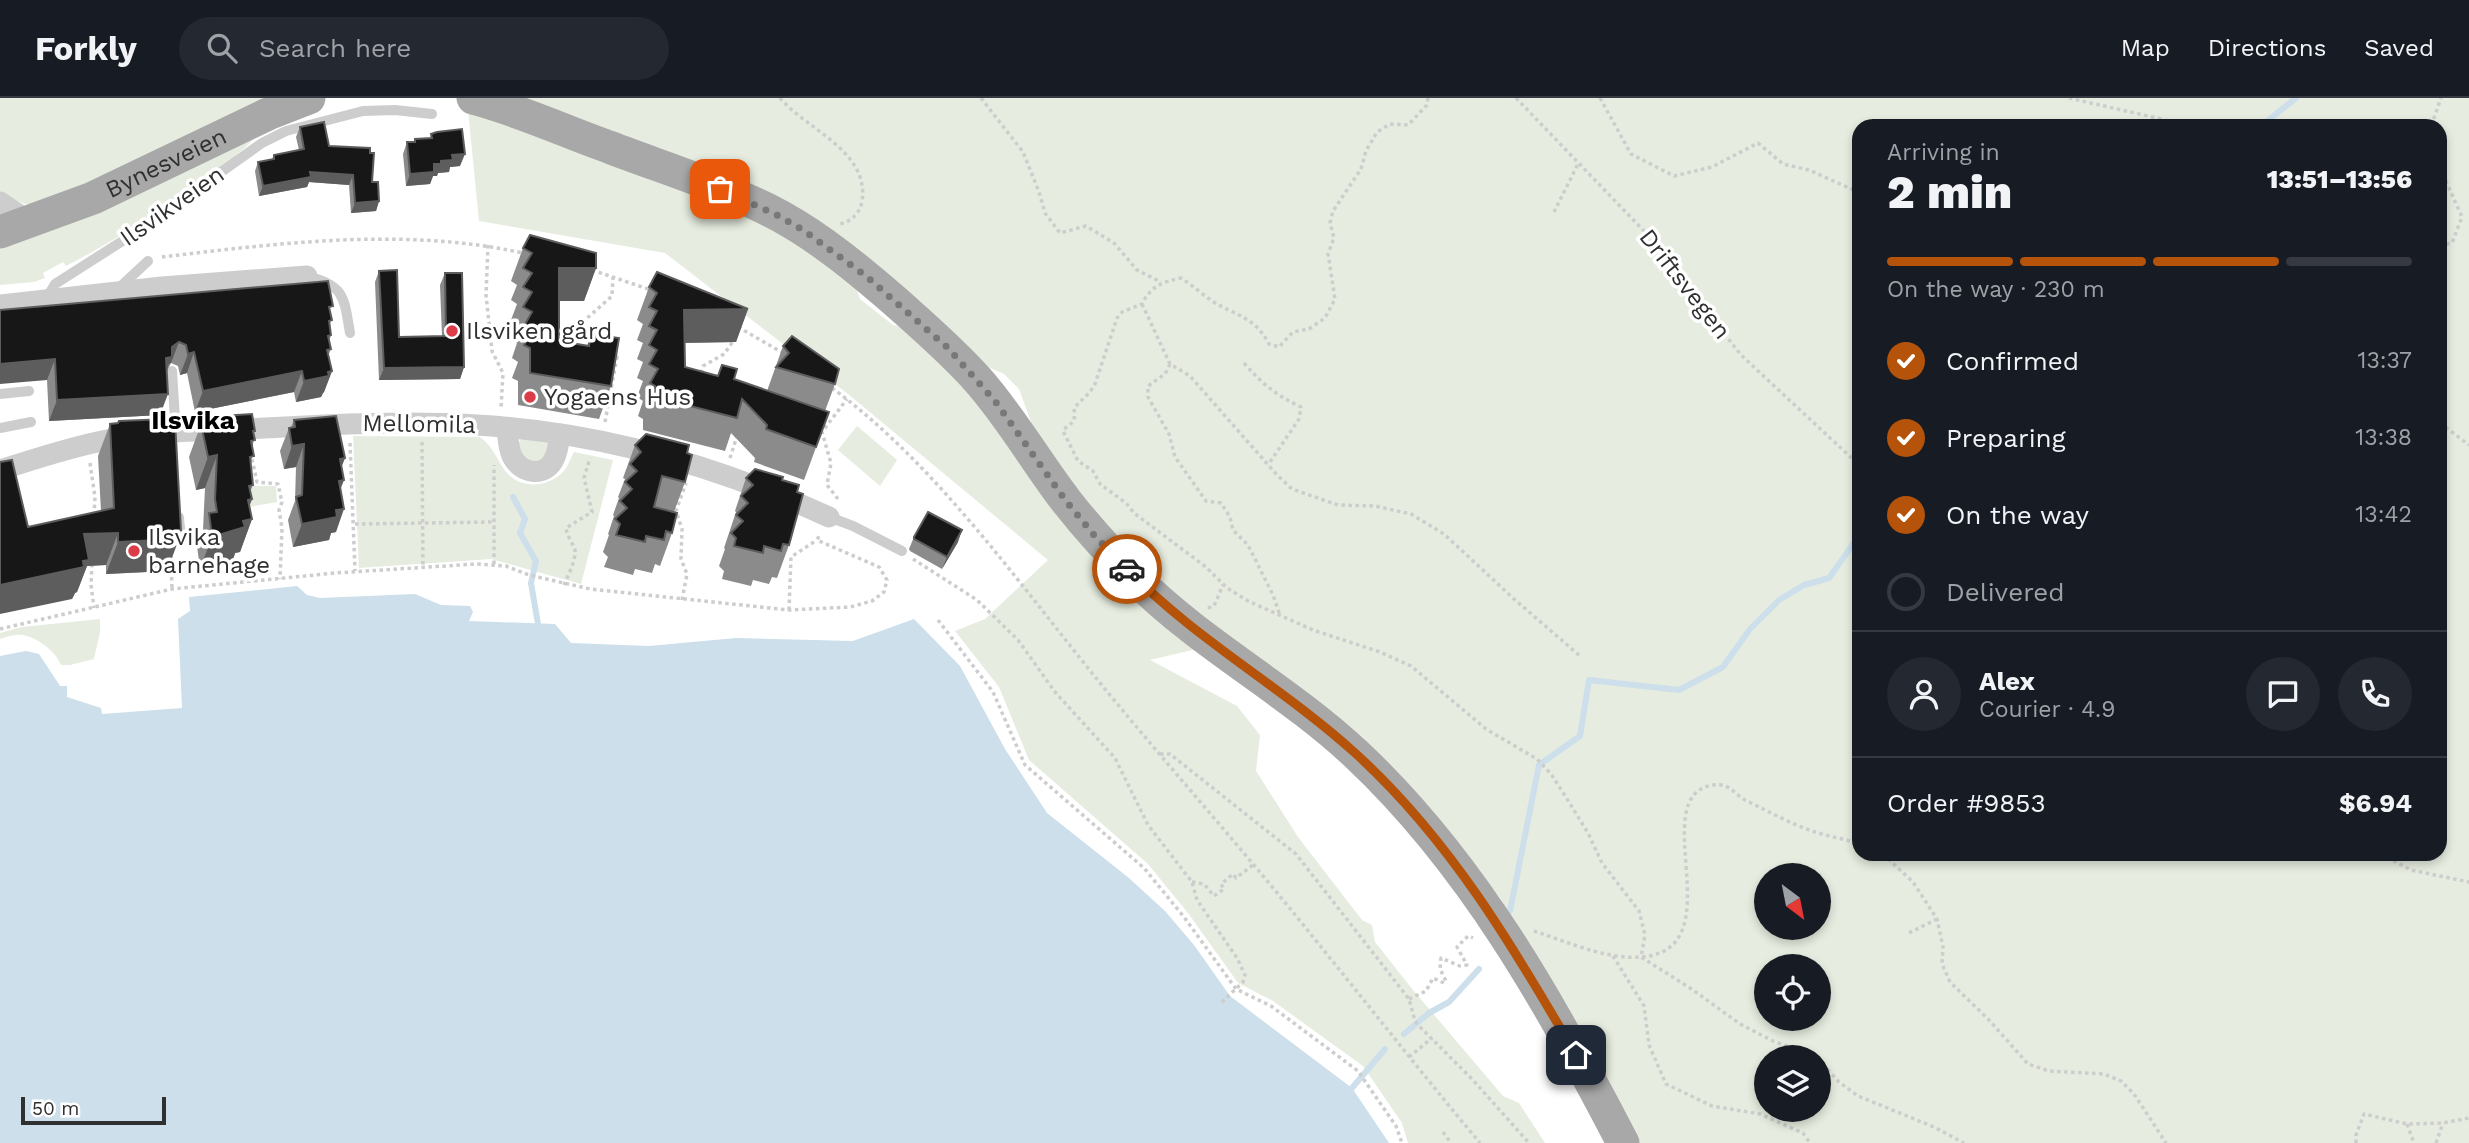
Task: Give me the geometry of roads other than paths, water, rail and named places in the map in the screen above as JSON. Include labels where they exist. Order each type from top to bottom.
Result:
[{"type":"main road","name":"Bynesveien","points":[[7,220],[93,198],[268,114],[309,98]]},
{"type":"main road","points":[[473,98],[720,189],[777,215],[803,230],[866,276],[948,348],[995,401],[1066,501],[1140,583],[1356,753],[1448,853],[1517,954],[1623,1143]]},
{"type":"street","points":[[0,305],[307,276]]},
{"type":"street","name":"Mellomila","points":[[0,470],[73,447],[110,439],[176,439],[349,423],[478,425],[560,434],[645,450],[775,492],[829,517]]},
{"type":"street","points":[[504,428],[512,457],[528,472],[537,472],[550,465],[555,457],[560,434]]},
{"type":"lane","name":"Ilsvikveien","points":[[46,299],[55,284],[135,233],[262,144],[286,131],[363,111],[396,110],[432,114]]},
{"type":"lane","name":"Ilsvikveien","points":[[114,293],[148,261]]},
{"type":"lane","points":[[307,276],[325,281],[341,293],[350,333]]},
{"type":"lane","points":[[172,371],[176,439]]},
{"type":"lane","points":[[0,394],[29,391]]},
{"type":"lane","points":[[0,428],[31,422]]},
{"type":"lane","points":[[179,507],[180,531],[188,540],[194,539]]},
{"type":"lane","points":[[829,517],[902,551]]},
{"type":"water","points":[[297,586],[307,595],[320,598],[415,594],[441,605],[470,606],[473,612],[469,621],[555,624],[571,643],[649,646],[736,638],[853,641],[914,619],[960,666],[1005,749],[1047,813],[1129,878],[1165,911],[1194,945],[1230,996],[1352,1088],[1389,1143],[0,1143],[0,656],[26,651],[39,654],[60,686],[67,686],[67,697],[101,708],[102,714],[182,708],[178,619],[190,611],[189,597]]},
{"type":"waterway","points":[[2270,119],[2296,98]]},
{"type":"waterway","points":[[513,497],[525,519],[520,533],[536,561],[531,583],[538,624]]},
{"type":"waterway","points":[[1510,911],[1539,765],[1580,736],[1589,680],[1679,690],[1723,667],[1750,629],[1779,600],[1804,585],[1829,578],[1852,545]]},
{"type":"waterway","points":[[1404,1034],[1429,1013],[1449,1002],[1479,969]]},
{"type":"waterway","points":[[1352,1088],[1385,1049]]},
{"type":"place","name":"Ilsviken gård","points":[[452,331]]},
{"type":"place","name":"Yogaens Hus","points":[[530,397]]},
{"type":"place","name":"Ilsvika barnehage","points":[[134,551]]},
{"type":"district","name":"Ilsvika","points":[[193,420]]}]
